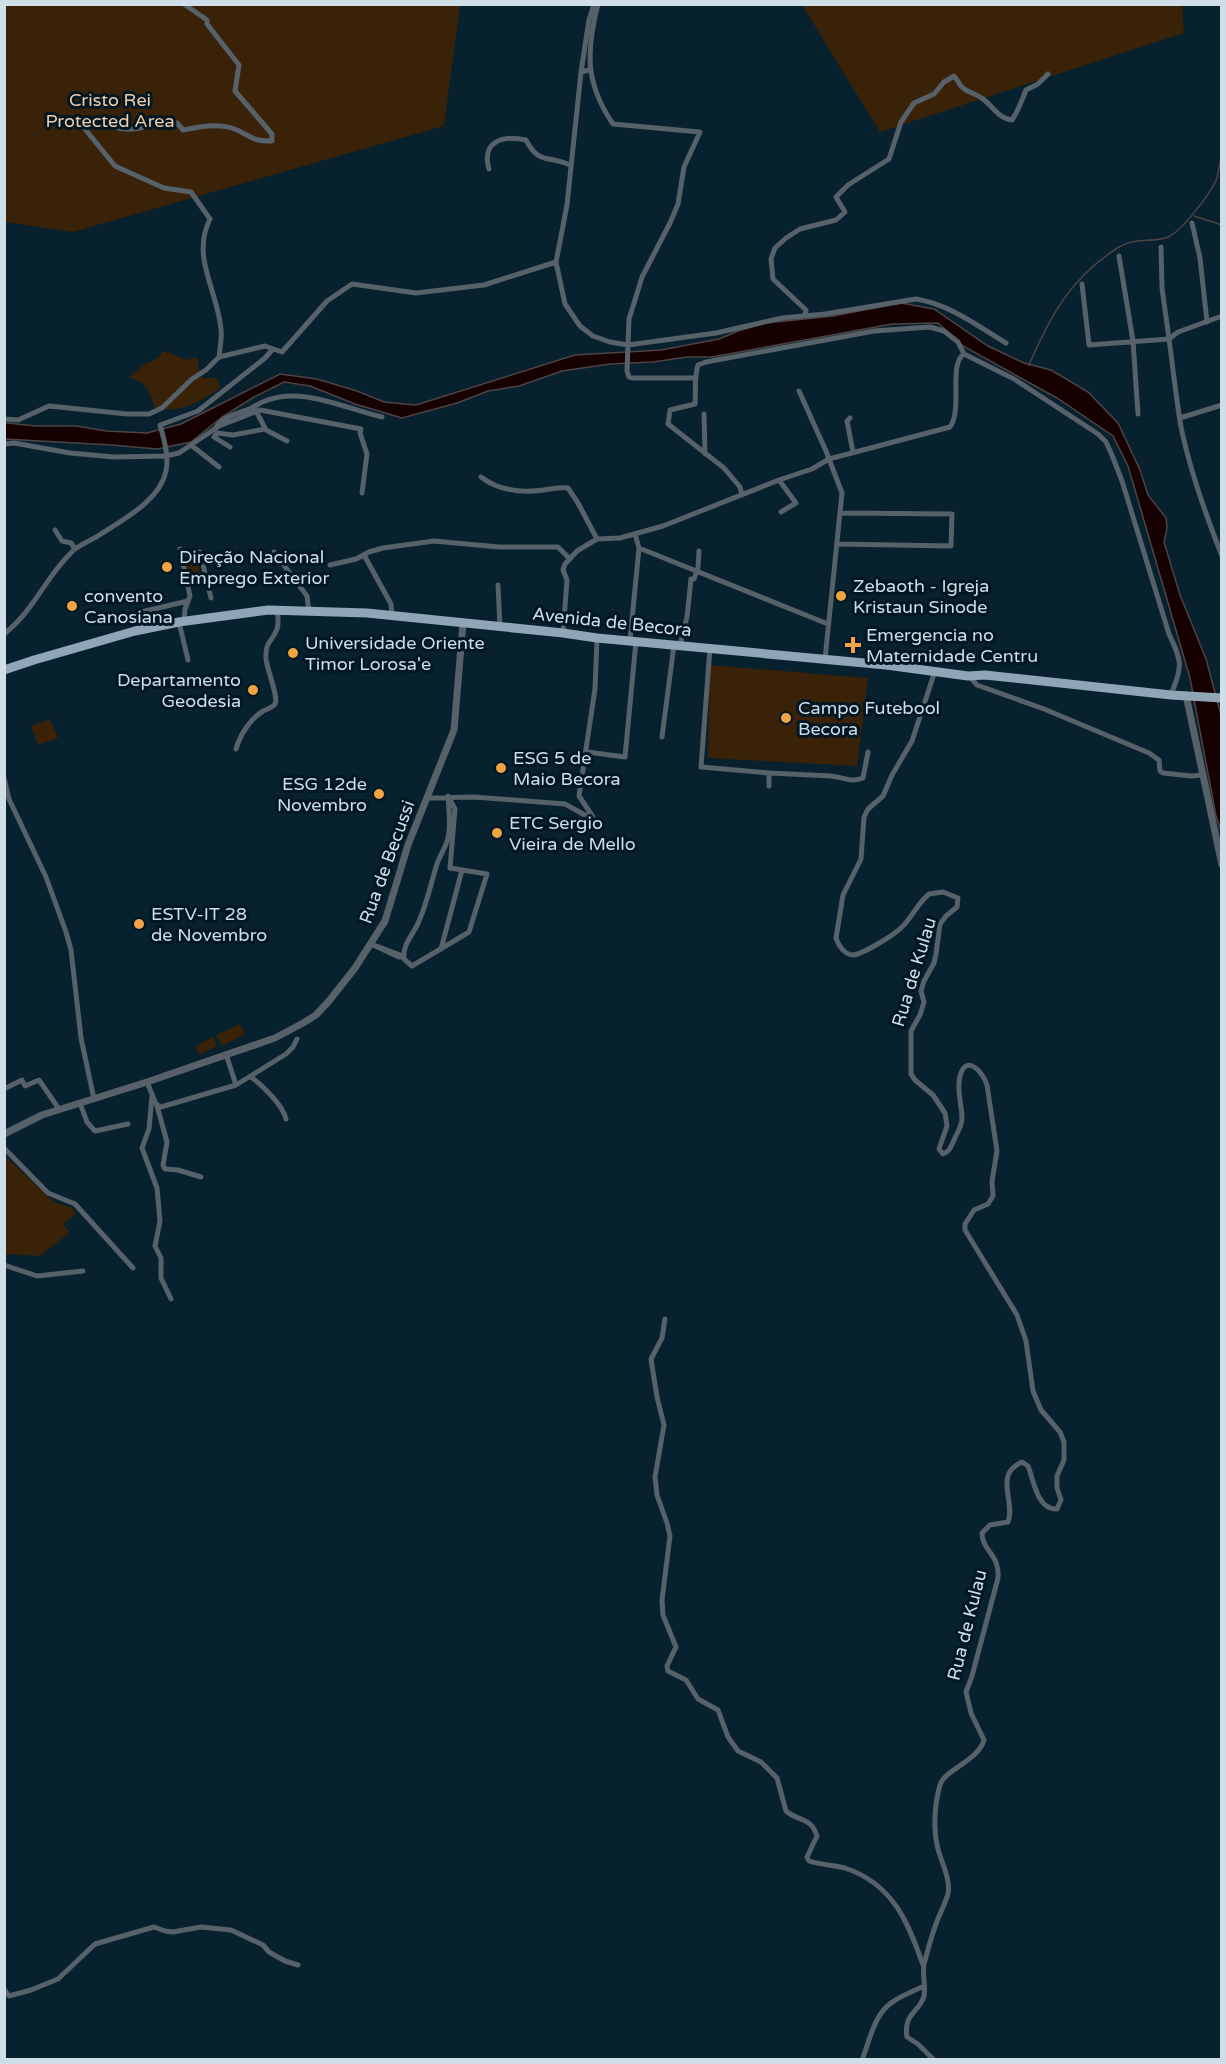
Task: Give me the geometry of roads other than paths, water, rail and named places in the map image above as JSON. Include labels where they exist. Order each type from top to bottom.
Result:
[{"type":"main road","name":"Avenida de Becora","points":[[4,670],[104,639],[182,622],[278,610],[392,616],[825,659],[969,676],[1017,678],[1221,699]]},
{"type":"street","points":[[184,4],[203,16],[235,58],[239,65],[235,91],[272,134],[272,141],[259,142],[231,127],[200,126],[183,130],[177,123],[162,120],[147,128],[125,129],[107,126],[93,118],[85,122],[85,129],[115,166],[164,188],[191,192],[210,219],[203,232],[202,258],[211,283],[221,330],[219,357]]},
{"type":"street","points":[[596,4],[589,70],[600,101],[614,124],[700,132],[684,167],[674,214],[642,277],[629,319],[627,371],[629,377],[636,379],[694,378]]},
{"type":"street","points":[[596,4],[589,20],[581,72],[567,205],[556,262],[565,304],[580,326],[593,336],[628,347],[716,333],[782,318],[916,299],[930,301],[965,317],[1006,343]]},
{"type":"street","points":[[581,72],[589,70]]},
{"type":"street","points":[[805,316],[806,310],[773,279],[771,259],[775,248],[800,229],[836,220],[845,212],[836,197],[873,168],[889,159],[901,122],[914,103],[934,94],[954,76],[960,86],[971,94],[978,95],[1007,120],[1012,120],[1023,101],[1026,90],[1038,84],[1048,74]]},
{"type":"street","points":[[489,169],[486,153],[490,146],[502,140],[520,139],[526,140],[532,152],[537,156],[570,165]]},
{"type":"street","points":[[1192,223],[1200,258],[1207,322]]},
{"type":"street","points":[[1161,247],[1162,288],[1180,418],[1201,502],[1221,556]]},
{"type":"street","points":[[1119,256],[1133,341],[1138,414]]},
{"type":"street","points":[[4,419],[18,420],[49,406],[149,414],[162,408],[219,357],[265,346],[282,352],[327,301],[352,284],[416,293],[484,285],[556,262]]},
{"type":"street","points":[[1082,284],[1089,345],[1168,339],[1178,332],[1221,316]]},
{"type":"street","points":[[742,495],[740,487],[724,468],[668,424],[670,410],[694,405],[697,389],[694,378],[698,365],[874,331],[930,327],[944,331],[958,342],[964,354],[1014,379],[1098,434],[1106,442],[1122,481],[1169,634],[1179,657],[1181,669],[1171,695]]},
{"type":"street","points":[[4,634],[23,619],[59,566],[75,549],[150,499],[166,472],[165,442],[160,426],[189,416],[215,399],[266,358],[273,349]]},
{"type":"street","points":[[563,633],[567,580],[563,570],[569,558],[597,539],[620,538],[663,526],[812,469],[829,459],[950,427],[954,420],[957,398],[957,364],[960,356],[964,354]]},
{"type":"street","points":[[799,391],[842,493],[825,659]]},
{"type":"street","points":[[255,409],[265,401],[284,397],[320,398],[362,413],[382,417]]},
{"type":"street","points":[[1180,418],[1221,405]]},
{"type":"street","points":[[4,444],[14,443],[114,458],[166,456],[178,453],[214,430],[224,418],[255,409],[274,411],[301,419],[361,429],[360,433],[367,454],[362,493]]},
{"type":"street","points":[[255,409],[265,429],[287,441]]},
{"type":"street","points":[[704,414],[705,454]]},
{"type":"street","points":[[850,418],[847,421],[853,452]]},
{"type":"street","points":[[230,447],[214,437],[217,433],[233,435],[265,429]]},
{"type":"street","points":[[191,445],[219,467]]},
{"type":"street","points":[[481,477],[492,486],[504,490],[568,488],[597,539]]},
{"type":"street","points":[[779,480],[795,503],[781,512]]},
{"type":"street","points":[[837,544],[951,546],[952,514],[841,513]]},
{"type":"street","points":[[55,530],[64,543],[70,543],[75,549]]},
{"type":"street","points":[[587,752],[624,757],[639,548],[635,534]]},
{"type":"street","points":[[330,565],[356,560],[383,548],[434,541],[499,547],[558,547],[569,558]]},
{"type":"street","points":[[639,548],[828,624]]},
{"type":"street","points":[[662,737],[677,645],[687,616],[689,585],[697,572],[699,551]]},
{"type":"street","points":[[188,660],[182,622],[190,596],[180,552],[200,552],[211,598]]},
{"type":"street","points":[[274,552],[307,596],[309,611]]},
{"type":"street","points":[[364,555],[391,604],[392,616]]},
{"type":"street","points":[[498,585],[500,627]]},
{"type":"street","points":[[141,612],[188,601]]},
{"type":"street","points":[[236,749],[239,738],[251,722],[261,712],[273,707],[276,703],[277,697],[266,660],[267,645],[278,628],[278,610]]},
{"type":"street","name":"Rua de Becussi","points":[[4,1134],[42,1115],[147,1083],[287,1033],[316,1015],[329,1001],[355,968],[385,921],[402,862],[454,730],[463,623]]},
{"type":"street","points":[[426,798],[448,796],[565,804],[593,818],[579,796],[595,689],[597,638]]},
{"type":"street","points":[[710,648],[701,767],[835,776],[849,781],[863,778],[868,752]]},
{"type":"street","name":"Rua de Kulau","points":[[934,2060],[918,2044],[907,2037],[906,2031],[909,2017],[923,1999],[924,1966],[948,1891],[947,1878],[936,1843],[935,1824],[940,1785],[946,1776],[981,1749],[984,1740],[970,1713],[966,1692],[998,1578],[997,1562],[984,1543],[982,1533],[990,1525],[1008,1522],[1010,1515],[1007,1478],[1013,1467],[1022,1462],[1028,1466],[1034,1485],[1045,1505],[1051,1509],[1058,1509],[1061,1500],[1057,1488],[1058,1476],[1065,1452],[1060,1432],[1045,1416],[1033,1391],[1026,1341],[1017,1315],[965,1230],[965,1224],[974,1210],[988,1204],[993,1196],[992,1181],[997,1151],[984,1077],[976,1067],[967,1067],[961,1072],[958,1086],[962,1120],[951,1146],[947,1153],[943,1154],[939,1149],[947,1126],[945,1113],[933,1095],[911,1074],[911,1031],[924,1002],[921,991],[934,963],[940,924],[957,907],[958,898],[943,892],[929,894],[900,929],[852,955],[838,945],[836,938],[843,895],[861,859],[864,817],[868,809],[883,795],[912,741],[935,671]]},
{"type":"street","points":[[969,676],[977,685],[1044,709],[1149,753],[1159,760],[1160,771],[1163,773],[1202,776]]},
{"type":"street","points":[[1190,695],[1202,776],[1221,865]]},
{"type":"street","points":[[769,773],[769,786]]},
{"type":"street","points":[[4,778],[9,799],[46,877],[66,932],[71,951],[81,1038],[94,1099]]},
{"type":"street","points":[[403,956],[399,957],[371,944],[403,956],[409,966],[441,949],[469,932],[487,874],[450,868],[455,809],[448,796]]},
{"type":"street","points":[[403,956],[406,943],[414,933],[420,919],[439,860],[447,844],[450,822],[448,796]]},
{"type":"street","points":[[441,949],[462,870]]},
{"type":"street","points":[[156,1104],[164,1107],[236,1085],[290,1051],[297,1039]]},
{"type":"street","points":[[226,1054],[236,1085]]},
{"type":"street","points":[[251,1077],[260,1083],[280,1106],[286,1119]]},
{"type":"street","points":[[4,1089],[22,1080],[25,1086],[38,1080],[59,1109]]},
{"type":"street","points":[[147,1083],[167,1142],[163,1165],[165,1169],[178,1170],[201,1177]]},
{"type":"street","points":[[152,1096],[148,1129],[142,1148],[157,1188],[159,1226],[155,1246],[160,1258],[161,1278],[171,1299]]},
{"type":"street","points":[[80,1103],[87,1122],[95,1131],[128,1124]]},
{"type":"street","points":[[4,1148],[48,1193],[75,1204],[133,1268]]},
{"type":"street","points":[[4,1264],[37,1276],[83,1271]]},
{"type":"street","points":[[665,1319],[664,1334],[651,1361],[664,1425],[663,1441],[656,1460],[655,1486],[670,1536],[663,1594],[663,1615],[676,1647],[667,1666],[668,1671],[686,1680],[698,1699],[718,1710],[728,1737],[738,1751],[761,1762],[777,1778],[786,1811],[804,1819],[818,1836],[807,1857],[809,1861],[844,1868],[862,1876],[873,1882],[890,1897],[910,1927],[924,1966]]},
{"type":"street","points":[[4,1989],[9,1996],[58,1979],[95,1944],[154,1926],[173,1932],[201,1928],[231,1930],[263,1945],[269,1952],[285,1961],[298,1965]]},
{"type":"street","points":[[862,2060],[877,2020],[884,2009],[893,2001],[924,1986]]},
{"type":"waterway","points":[[1029,365],[1054,314],[1075,285],[1088,271],[1119,247],[1131,242],[1162,239],[1174,233],[1188,220],[1209,193],[1217,178],[1222,156]]},
{"type":"waterway","points":[[1194,216],[1222,225]]},
{"type":"place","name":"Direção Nacional Emprego Exterior","points":[[167,567]]},
{"type":"place","name":"Zebaoth - Igreja Kristaun Sinode","points":[[841,596]]},
{"type":"place","name":"convento Canosiana","points":[[72,606]]},
{"type":"place","name":"Emergencia no Maternidade Centru","points":[[853,645]]},
{"type":"place","name":"Universidade Oriente Timor Lorosa'e","points":[[293,653]]},
{"type":"place","name":"Departamento Geodesia","points":[[253,690]]},
{"type":"place","name":"Campo Futebool Becora","points":[[786,718]]},
{"type":"place","name":"ESG 5 de Maio Becora","points":[[501,768]]},
{"type":"place","name":"ESG 12de Novembro","points":[[379,794]]},
{"type":"place","name":"ETC Sergio Vieira de Mello","points":[[497,833]]},
{"type":"place","name":"ESTV-IT 28 de Novembro","points":[[139,924]]},
{"type":"park label","name":"Cristo Rei Protected Area","points":[[110,110]]}]
